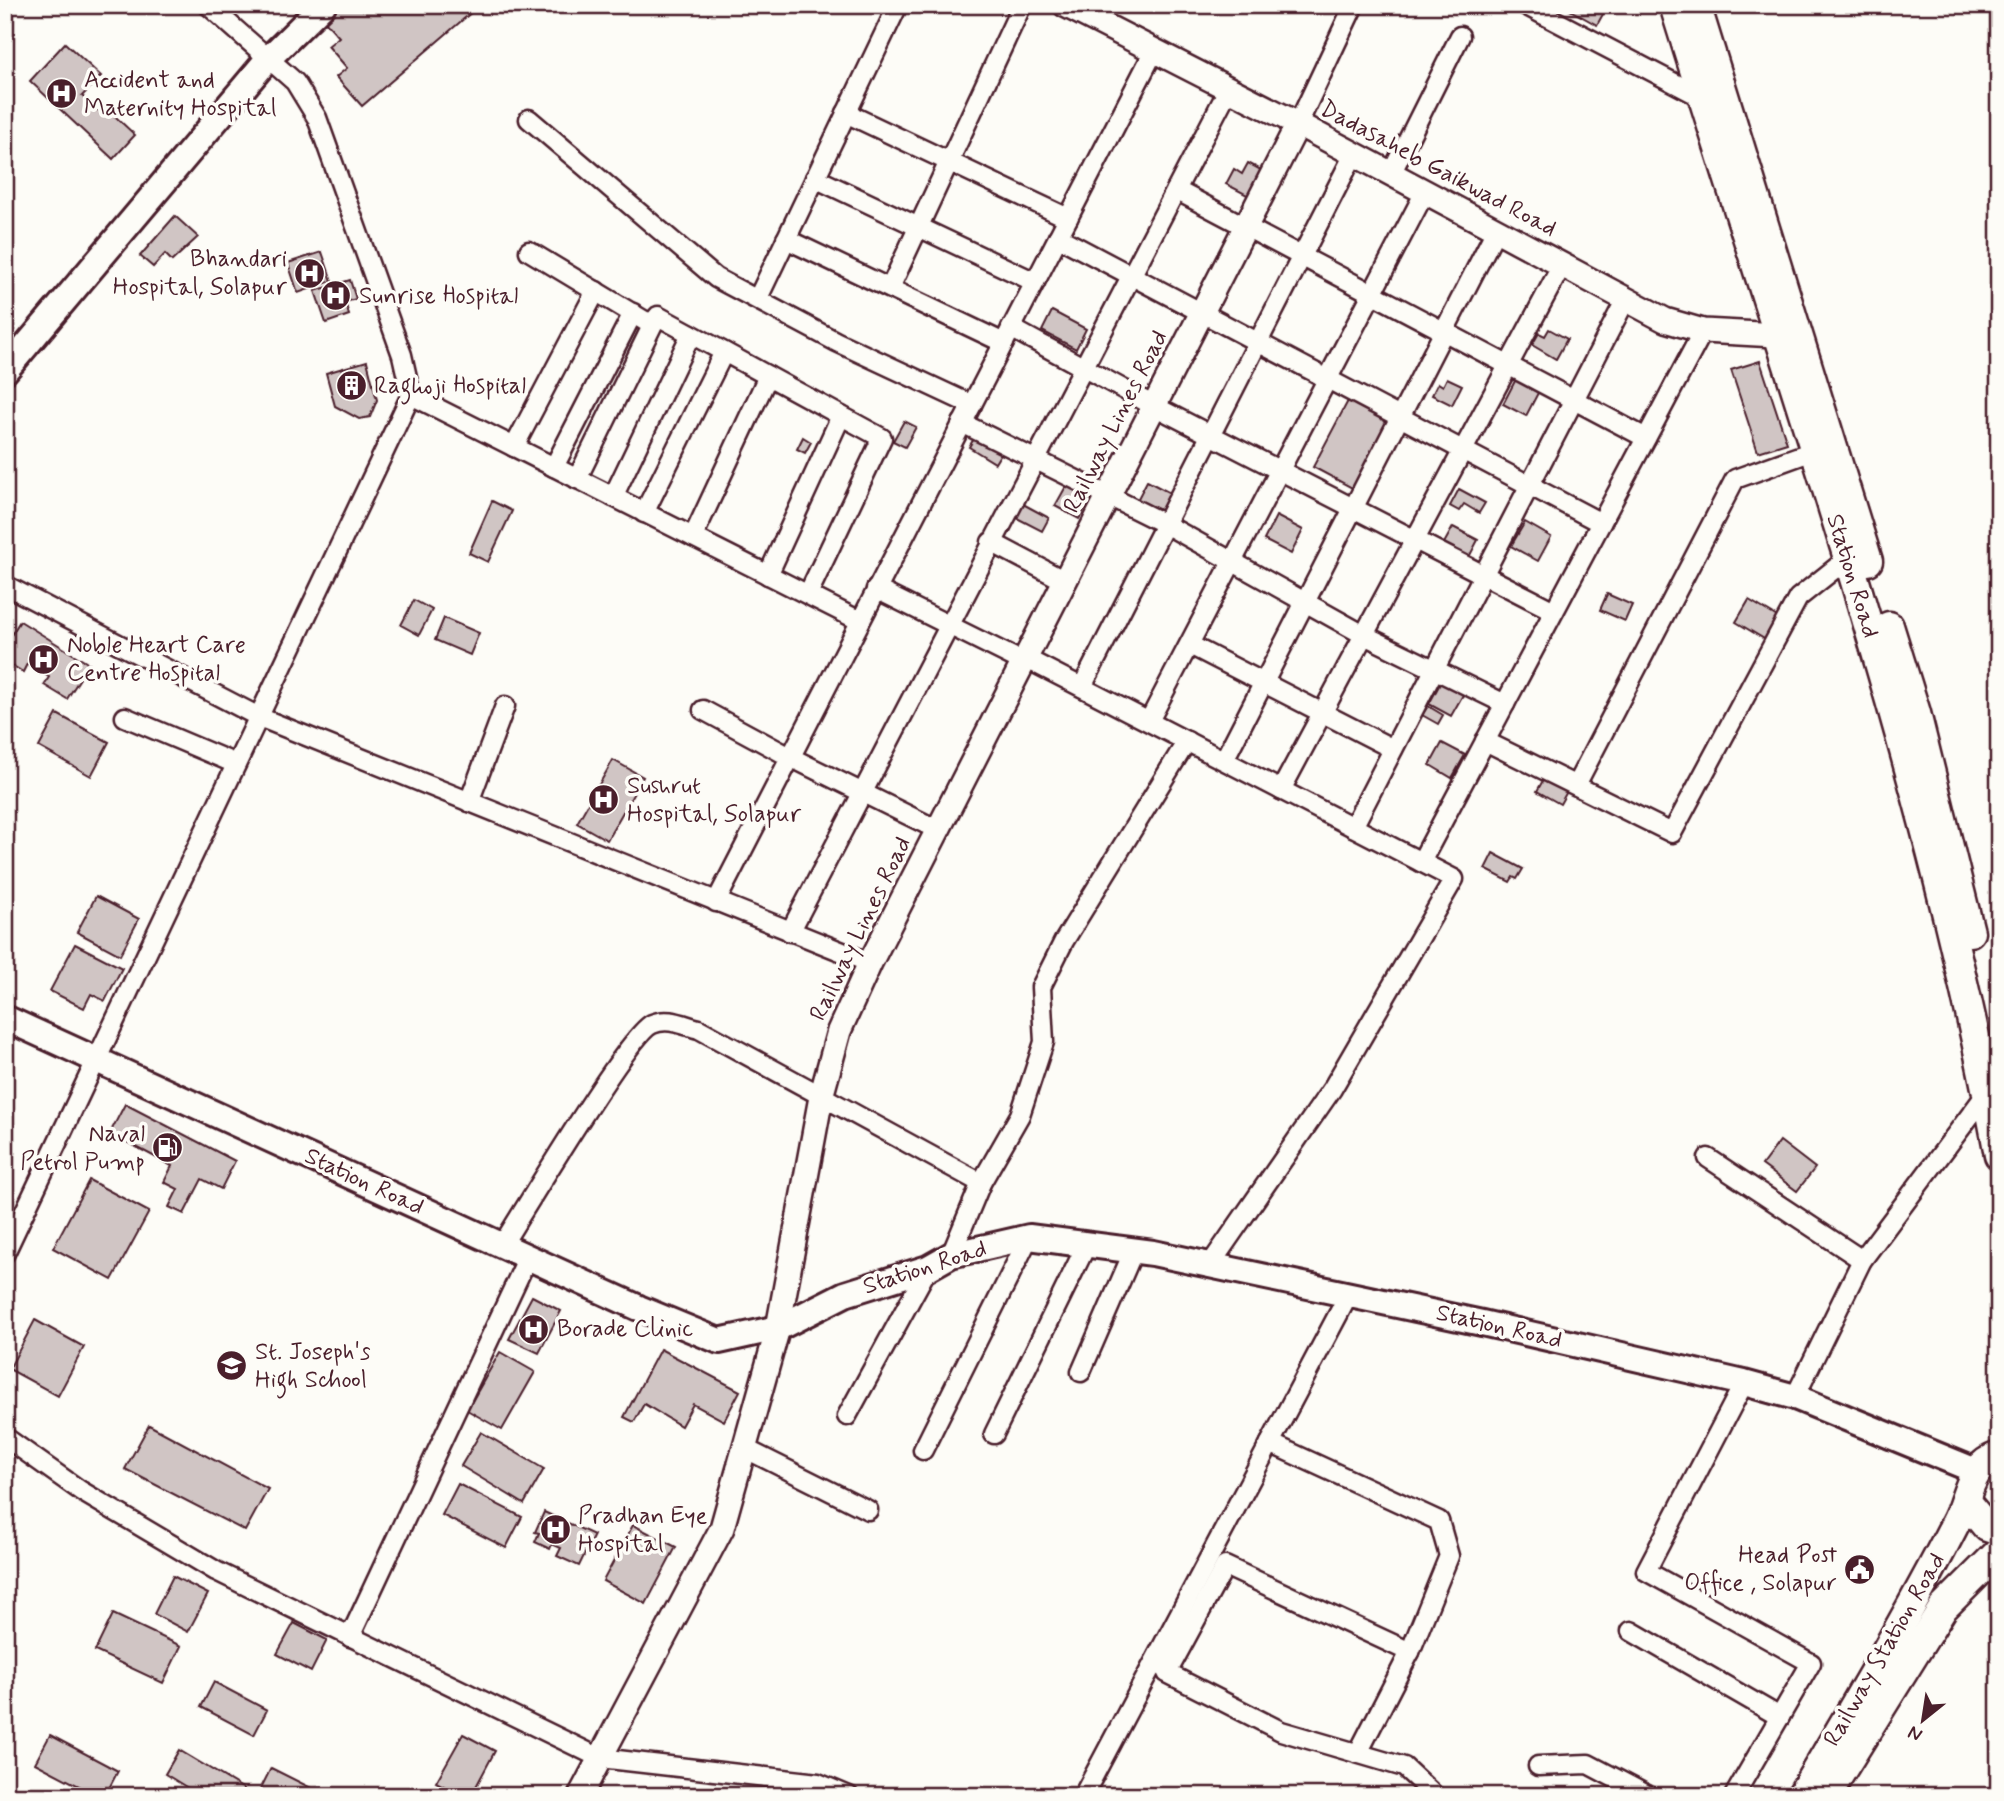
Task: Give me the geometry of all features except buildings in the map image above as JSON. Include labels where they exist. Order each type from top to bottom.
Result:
[{"type":"main road","points":[[5,371],[267,60],[323,5]]},
{"type":"main road","name":"Station Road","points":[[1674,5],[1703,98],[1916,713],[1999,1057]]},
{"type":"main road","name":"Station Road","points":[[1696,5],[1787,336],[1813,451],[1879,662],[1974,1019],[1999,1155]]},
{"type":"main road","name":"Station Road","points":[[5,1018],[719,1342],[778,1328],[845,1294],[928,1268],[951,1255],[1029,1237],[1134,1250],[1210,1265],[1744,1383],[1795,1397],[1987,1464]]},
{"type":"main road","name":"Railway Station Road","points":[[1801,1796],[1905,1622],[1987,1464]]},
{"type":"main road","points":[[1966,1502],[1987,1527],[1999,1531]]},
{"type":"main road","name":"Railway Station Road","points":[[1826,1796],[1942,1608],[1999,1552]]},
{"type":"street","points":[[5,1253],[411,395],[402,355],[317,118],[295,82],[208,5]]},
{"type":"street","points":[[758,298],[898,5]]},
{"type":"street","points":[[890,288],[1022,5]]},
{"type":"street","name":"Dadasaheb Gaikwad Road","points":[[1065,5],[1298,124],[1665,320],[1703,331],[1787,336]]},
{"type":"street","points":[[1298,124],[1354,5]]},
{"type":"street","points":[[1525,5],[1703,98]]},
{"type":"street","points":[[1391,174],[1460,36]]},
{"type":"street","points":[[716,902],[1154,51]]},
{"type":"street","points":[[790,932],[1034,458],[1228,90]]},
{"type":"street","points":[[846,113],[1068,219]]},
{"type":"street","points":[[529,119],[716,278],[837,342],[972,405]]},
{"type":"street","name":"Railway Lines Road","points":[[580,1796],[722,1528],[778,1328],[821,1097],[839,1031],[870,964],[1298,124]]},
{"type":"street","points":[[1082,687],[1354,154]]},
{"type":"street","points":[[815,178],[1035,282]]},
{"type":"street","points":[[1176,190],[1646,438]]},
{"type":"street","points":[[1149,722],[1425,192]]},
{"type":"street","points":[[1224,760],[1496,230]]},
{"type":"street","points":[[1058,237],[1601,523]]},
{"type":"street","points":[[786,239],[890,288],[1082,367],[1154,407],[1554,611]]},
{"type":"street","points":[[529,251],[633,313],[654,322]]},
{"type":"street","points":[[1281,790],[1562,265]]},
{"type":"street","points":[[514,447],[597,291]]},
{"type":"street","points":[[1353,827],[1626,299]]},
{"type":"street","points":[[554,467],[633,313]]},
{"type":"street","points":[[577,479],[658,316],[882,438],[808,594]]},
{"type":"street","points":[[1421,862],[1703,331]]},
{"type":"street","points":[[613,497],[691,334]]},
{"type":"street","points":[[644,513],[724,352]]},
{"type":"street","points":[[693,537],[768,376]]},
{"type":"street","points":[[411,395],[860,621]]},
{"type":"street","points":[[768,575],[841,416]]},
{"type":"street","points":[[962,423],[1165,524],[1364,635],[1505,704]]},
{"type":"street","points":[[1576,785],[1735,479],[1813,451]]},
{"type":"street","points":[[991,542],[1065,580]]},
{"type":"street","points":[[1485,741],[1672,833],[1798,598],[1847,559]]},
{"type":"street","points":[[5,585],[259,717],[870,964]]},
{"type":"street","points":[[876,589],[1082,687],[1454,878],[1332,1089],[1210,1265]]},
{"type":"street","points":[[1189,645],[1393,749]]},
{"type":"street","points":[[469,802],[505,706]]},
{"type":"street","points":[[703,710],[790,757],[938,830]]},
{"type":"street","points":[[125,717],[236,764]]},
{"type":"street","points":[[951,1255],[981,1183],[1020,1115],[1044,1042],[1041,987],[1064,941],[1187,741]]},
{"type":"street","points":[[502,1245],[620,1061],[650,1025],[667,1020],[699,1029],[981,1183]]},
{"type":"street","points":[[1795,1397],[1862,1260],[1987,1093]]},
{"type":"street","points":[[1708,1158],[1862,1260]]},
{"type":"street","points":[[923,1450],[1029,1237]]},
{"type":"street","points":[[994,1434],[1087,1244]]},
{"type":"street","points":[[1081,1372],[1134,1250]]},
{"type":"street","points":[[350,1637],[528,1257]]},
{"type":"street","points":[[847,1416],[928,1268]]},
{"type":"street","points":[[1083,1796],[1349,1294]]},
{"type":"street","points":[[1734,1796],[1811,1663],[1646,1572],[1744,1383]]},
{"type":"street","points":[[5,1437],[81,1491],[216,1572],[600,1758],[818,1783],[849,1796]]},
{"type":"street","points":[[1270,1443],[1439,1521],[1449,1556],[1410,1652],[1358,1754]]},
{"type":"street","points":[[744,1448],[868,1510]]},
{"type":"street","points":[[1410,1652],[1225,1566],[1167,1673],[1281,1731],[1404,1767],[1435,1796]]},
{"type":"street","points":[[1631,1631],[1780,1717]]},
{"type":"street","points":[[1538,1766],[1588,1765],[1649,1796]]},
{"type":"place","name":"Accident and Maternity Hospital","points":[[61,94]]},
{"type":"place","name":"Bhandari Hospital, Solapur","points":[[310,273]]},
{"type":"place","name":"Sunrise Hospital","points":[[336,296]]},
{"type":"place","name":"Raghoji Hospital","points":[[351,386]]},
{"type":"place","name":"Noble Heart Care Centre Hospital","points":[[44,659]]},
{"type":"place","name":"Sushrut Hospital, Solapur","points":[[604,800]]},
{"type":"place","name":"Naval Petrol Pump","points":[[168,1148]]},
{"type":"place","name":"Borade Clinic","points":[[534,1329]]},
{"type":"place","name":"St. Joseph's High School","points":[[232,1366]]},
{"type":"place","name":"Pradhan Eye Hospital","points":[[555,1530]]},
{"type":"place","name":"Head Post Office , Solapur","points":[[1860,1569]]}]
